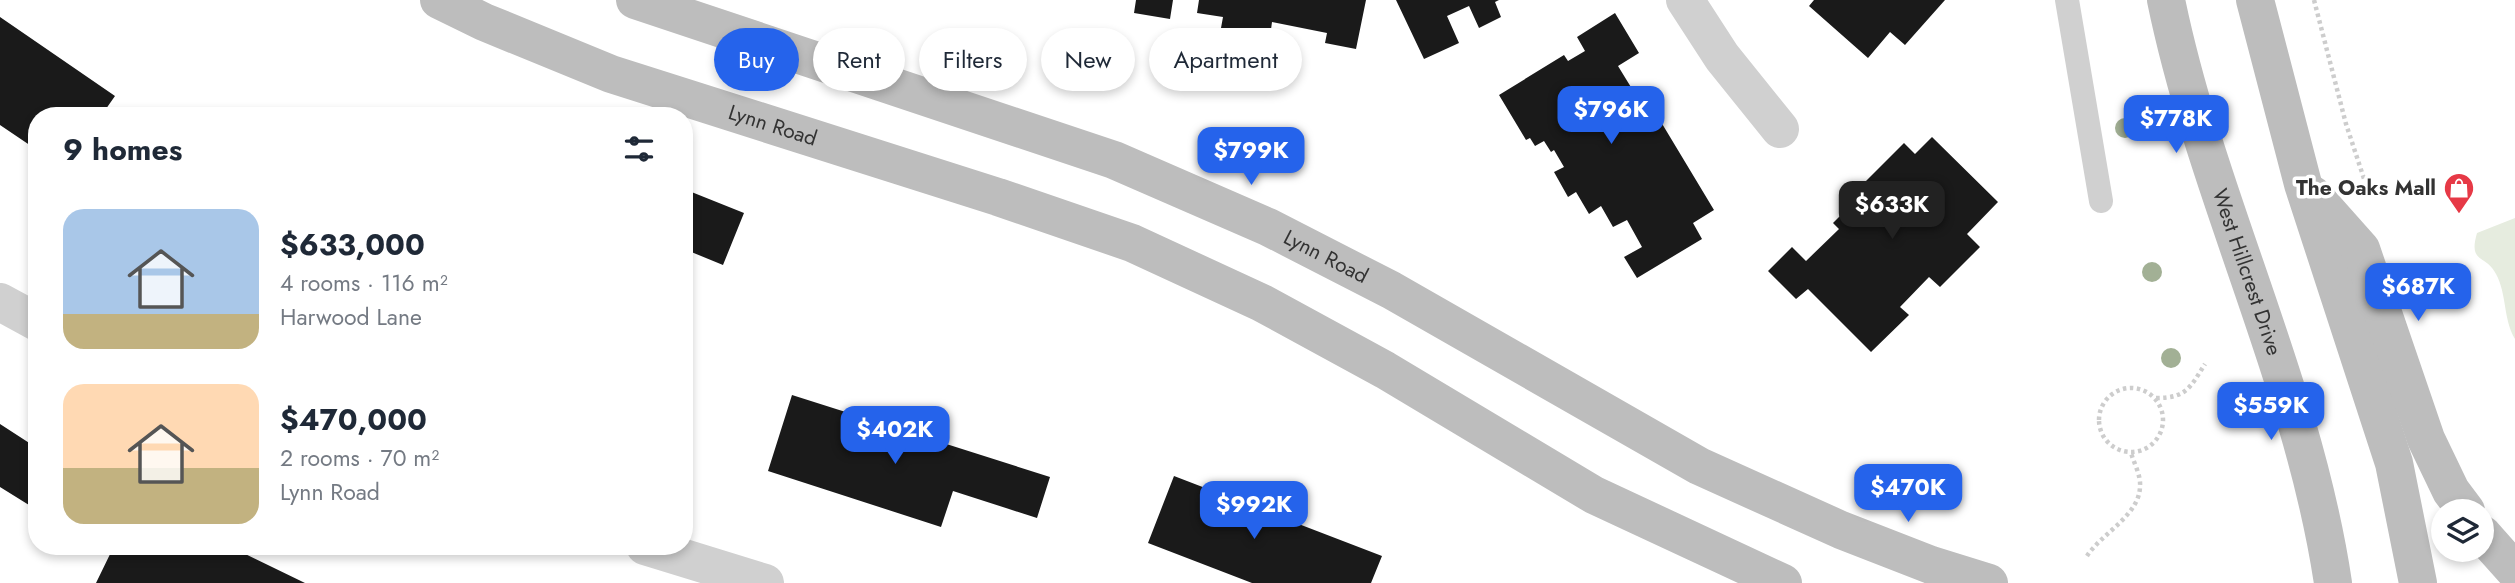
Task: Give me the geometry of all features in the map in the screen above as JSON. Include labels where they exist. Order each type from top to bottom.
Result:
[{"type":"main road","name":"Lynn Road","points":[[439,0],[484,22],[611,74],[998,197],[1132,243],[1262,303],[1385,370],[1594,495],[1783,583]]},
{"type":"main road","name":"Lynn Road","points":[[635,0],[1126,165],[1268,227],[1391,290],[1699,466],[1841,530],[1931,565],[1989,583]]},
{"type":"main road","name":"West Hillcrest Drive","points":[[2166,0],[2195,119],[2283,375],[2313,484],[2333,583]]},
{"type":"main road","points":[[2255,0],[2303,184],[2394,463],[2418,583]]},
{"type":"main road","points":[[2303,184],[2361,249],[2426,439],[2457,499]]},
{"type":"main road","points":[[2494,547],[2515,571]]},
{"type":"street","points":[[1685,0],[1722,57],[1780,129]]},
{"type":"street","points":[[0,302],[28,317]]},
{"type":"street","points":[[674,555],[765,583]]},
{"type":"lane","points":[[2067,0],[2101,201]]},
{"type":"path","points":[[2155,398],[2164,417],[2159,438],[2141,451],[2131,453],[2111,446],[2099,428],[2101,408],[2107,398],[2125,388],[2136,388],[2155,398],[2174,398],[2190,387],[2205,364]]},
{"type":"path","points":[[2087,556],[2097,540],[2136,503],[2141,485],[2131,453]]},
{"type":"shaded area","points":[[2515,218],[2515,339],[2496,274],[2476,254],[2475,243],[2477,233]]},
{"type":"building","points":[[1136,0],[1173,0],[1170,19],[1134,13]]},
{"type":"building","points":[[1199,0],[1366,0],[1356,49],[1325,43],[1327,33],[1272,22],[1271,28],[1221,28],[1223,17],[1197,13]]},
{"type":"building","points":[[1396,0],[1499,0],[1495,2],[1501,17],[1479,28],[1469,6],[1447,16],[1459,43],[1424,59]]},
{"type":"building","points":[[1814,0],[1945,0],[1905,45],[1890,32],[1868,58],[1809,6]]},
{"type":"building","points":[[1615,13],[1639,53],[1618,66],[1637,97],[1622,106],[1636,130],[1658,117],[1714,210],[1693,223],[1702,239],[1637,278],[1624,257],[1642,247],[1627,220],[1613,227],[1601,206],[1589,214],[1576,192],[1568,197],[1554,172],[1564,167],[1554,150],[1551,152],[1544,141],[1535,146],[1530,138],[1526,140],[1499,95],[1564,55],[1568,61],[1585,51],[1577,37]]},
{"type":"building","points":[[0,17],[115,96],[107,107],[28,107],[28,144],[0,125]]},
{"type":"building","points":[[1932,137],[1998,202],[1967,234],[1980,247],[1940,287],[1929,277],[1900,307],[1909,315],[1871,352],[1808,289],[1796,299],[1768,271],[1792,247],[1806,261],[1839,229],[1833,223],[1853,203],[1848,199],[1904,143],[1915,154]]},
{"type":"building","points":[[693,193],[744,213],[723,265],[693,253]]},
{"type":"building","points":[[792,395],[1050,477],[1037,518],[953,491],[941,527],[768,471]]},
{"type":"building","points":[[0,424],[28,442],[28,504],[0,487]]},
{"type":"building","points":[[1174,476],[1382,556],[1371,583],[1252,583],[1148,543]]},
{"type":"building","points":[[110,555],[247,555],[305,583],[96,583]]},
{"type":"place","name":"The Oaks Mall","points":[[2459,215]]}]
